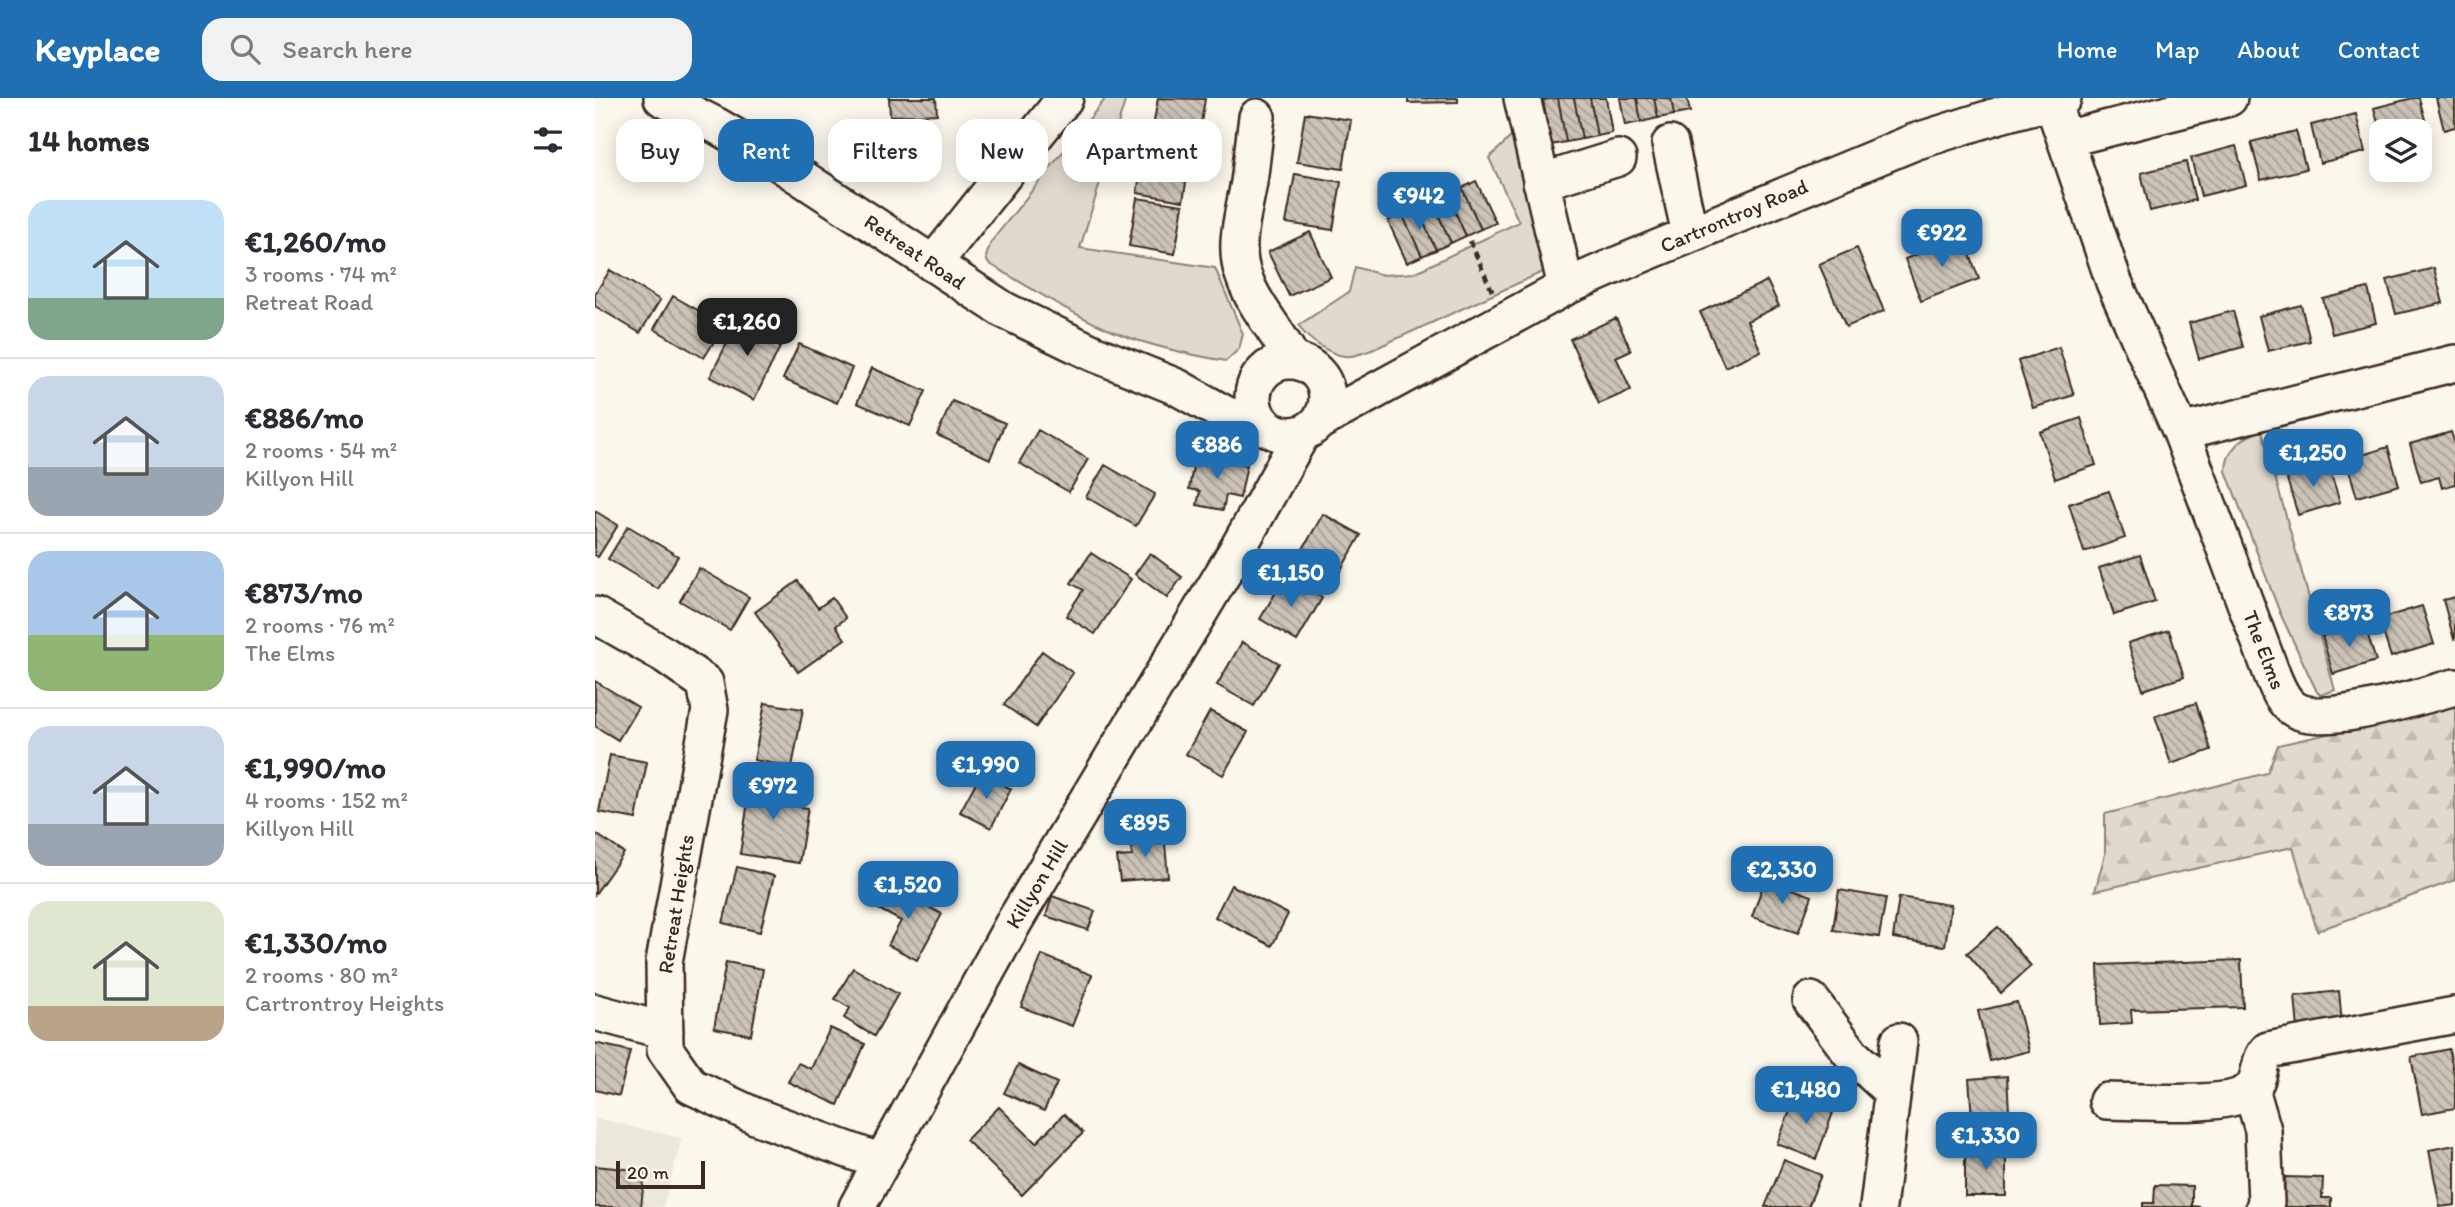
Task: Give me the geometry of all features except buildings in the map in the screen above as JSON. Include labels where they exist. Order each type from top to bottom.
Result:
[{"type":"street","name":"Retreat Road","points":[[662,98],[770,157],[1004,310],[1051,334],[1177,387],[1225,414],[1291,435]]},
{"type":"street","points":[[933,264],[1065,98]]},
{"type":"street","points":[[1522,98],[1566,288]]},
{"type":"street","points":[[2065,139],[2229,98]]},
{"type":"street","name":"The Elms","points":[[2058,99],[2065,139],[2114,282],[2181,432],[2273,677],[2287,704],[2301,713],[2333,715],[2455,687]]},
{"type":"street","name":"Cartrontroy Road","points":[[1291,435],[1566,288],[1914,142],[2058,99]]},
{"type":"street","points":[[1257,117],[1238,248],[1244,277],[1258,308],[1277,332],[1270,376],[1255,412],[1291,435],[1326,411],[1328,399],[1324,382],[1320,374],[1310,366],[1270,376]]},
{"type":"street","points":[[1541,182],[1657,148],[1691,234]]},
{"type":"street","points":[[2181,432],[2455,363]]},
{"type":"street","name":"Cartrontroy Road","points":[[1324,382],[1349,381],[1419,366]]},
{"type":"street","name":"Retreat Road","points":[[1177,387],[1270,376]]},
{"type":"street","name":"Killyon Hill","points":[[857,1207],[1014,922],[1237,550],[1291,435]]},
{"type":"street","name":"Retreat Heights","points":[[595,615],[665,655],[705,683],[710,710],[664,962],[665,1049],[691,1086],[755,1116],[881,1163]]},
{"type":"street","points":[[1811,1000],[1853,1056],[1891,1091]]},
{"type":"street","points":[[595,1013],[665,1031]]},
{"type":"street","points":[[2106,1101],[2238,1098],[2251,1089],[2262,1056],[2277,1046],[2455,1015]]},
{"type":"street","points":[[1878,1207],[1899,1041]]},
{"type":"street","points":[[2251,1089],[2263,1130],[2264,1207]]},
{"type":"path","points":[[1469,241],[1504,321]]},
{"type":"shaded area","points":[[595,1118],[682,1138],[663,1207],[595,1207]]},
{"type":"green space","points":[[1106,98],[1126,98],[1120,119],[1089,119]]},
{"type":"green space","points":[[1514,134],[1547,270],[1358,355],[1336,354],[1307,336],[1299,325],[1349,292],[1355,267],[1383,275],[1414,273],[1519,222],[1489,158]]},
{"type":"green space","points":[[1062,153],[1062,182],[1100,182],[1080,248],[1215,268],[1243,334],[1239,349],[1226,361],[1173,350],[1122,335],[1070,311],[988,263],[986,257],[991,242],[1039,182],[1048,182],[1048,171]]},
{"type":"green space","points":[[2262,431],[2335,690],[2321,695],[2317,692],[2280,613],[2226,471],[2232,450],[2248,436]]},
{"type":"green space","points":[[2455,706],[2455,880],[2317,931],[2293,847],[2095,891],[2105,854],[2105,814],[2267,773],[2278,745]]}]
